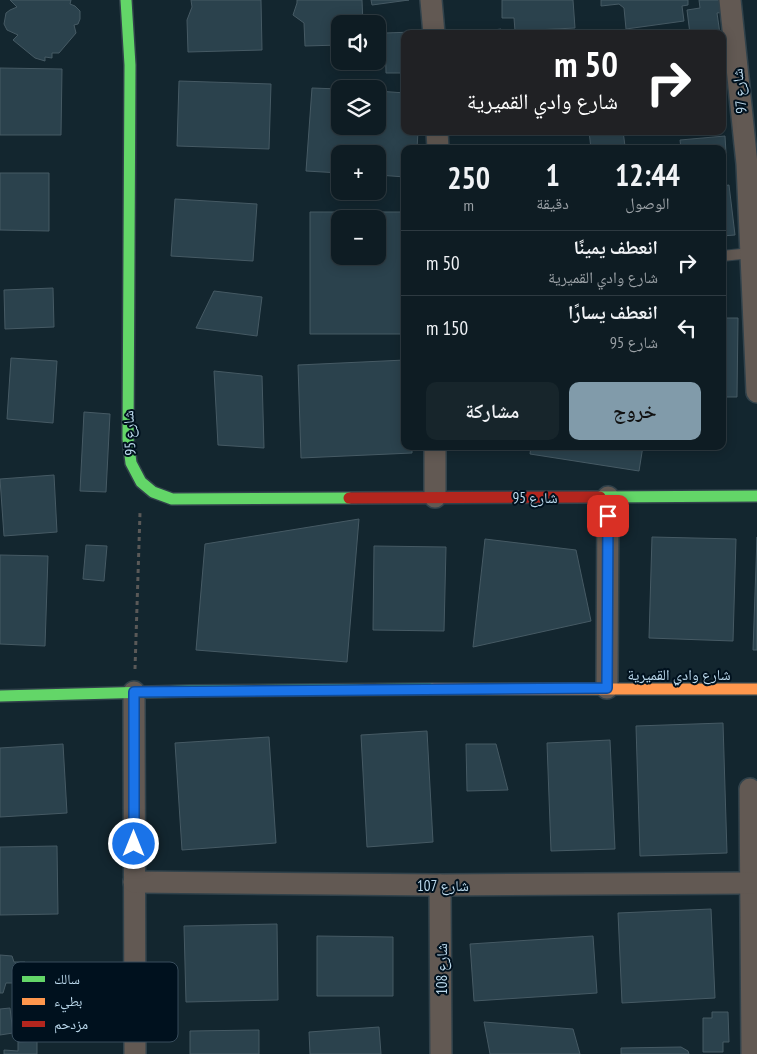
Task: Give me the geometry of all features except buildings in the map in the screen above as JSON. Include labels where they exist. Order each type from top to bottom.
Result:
[{"type":"street","name":"شارع 95","points":[[126,0],[130,65],[128,439],[131,463],[141,482],[153,492],[172,499],[757,496]]},
{"type":"street","points":[[430,0],[434,30]]},
{"type":"street","name":"شارع 97","points":[[730,0],[747,164],[757,392]]},
{"type":"street","points":[[434,497],[435,450]]},
{"type":"street","points":[[607,688],[608,497]]},
{"type":"street","name":"شارع وادي القميرية","points":[[0,696],[134,692],[607,688],[757,689]]},
{"type":"street","points":[[134,692],[134,962]]},
{"type":"street","points":[[750,789],[752,1054]]},
{"type":"street","name":"شارع 107","points":[[134,882],[440,885],[752,884]]},
{"type":"street","name":"شارع 108","points":[[440,885],[441,1054]]},
{"type":"lane","points":[[726,256],[752,253]]},
{"type":"path","points":[[134,692],[141,482]]},
{"type":"traffic: fast","points":[[126,0],[130,65],[128,439],[131,463],[141,482],[153,492],[172,499],[349,498]]},
{"type":"traffic: fast","points":[[600,497],[757,496]]},
{"type":"traffic: fast","points":[[0,696],[189,691],[432,689]]},
{"type":"traffic: slow","points":[[432,689],[757,689]]},
{"type":"traffic: jam","points":[[349,498],[600,497]]},
{"type":"route","points":[[134,844],[134,692],[607,688],[608,516]]}]
